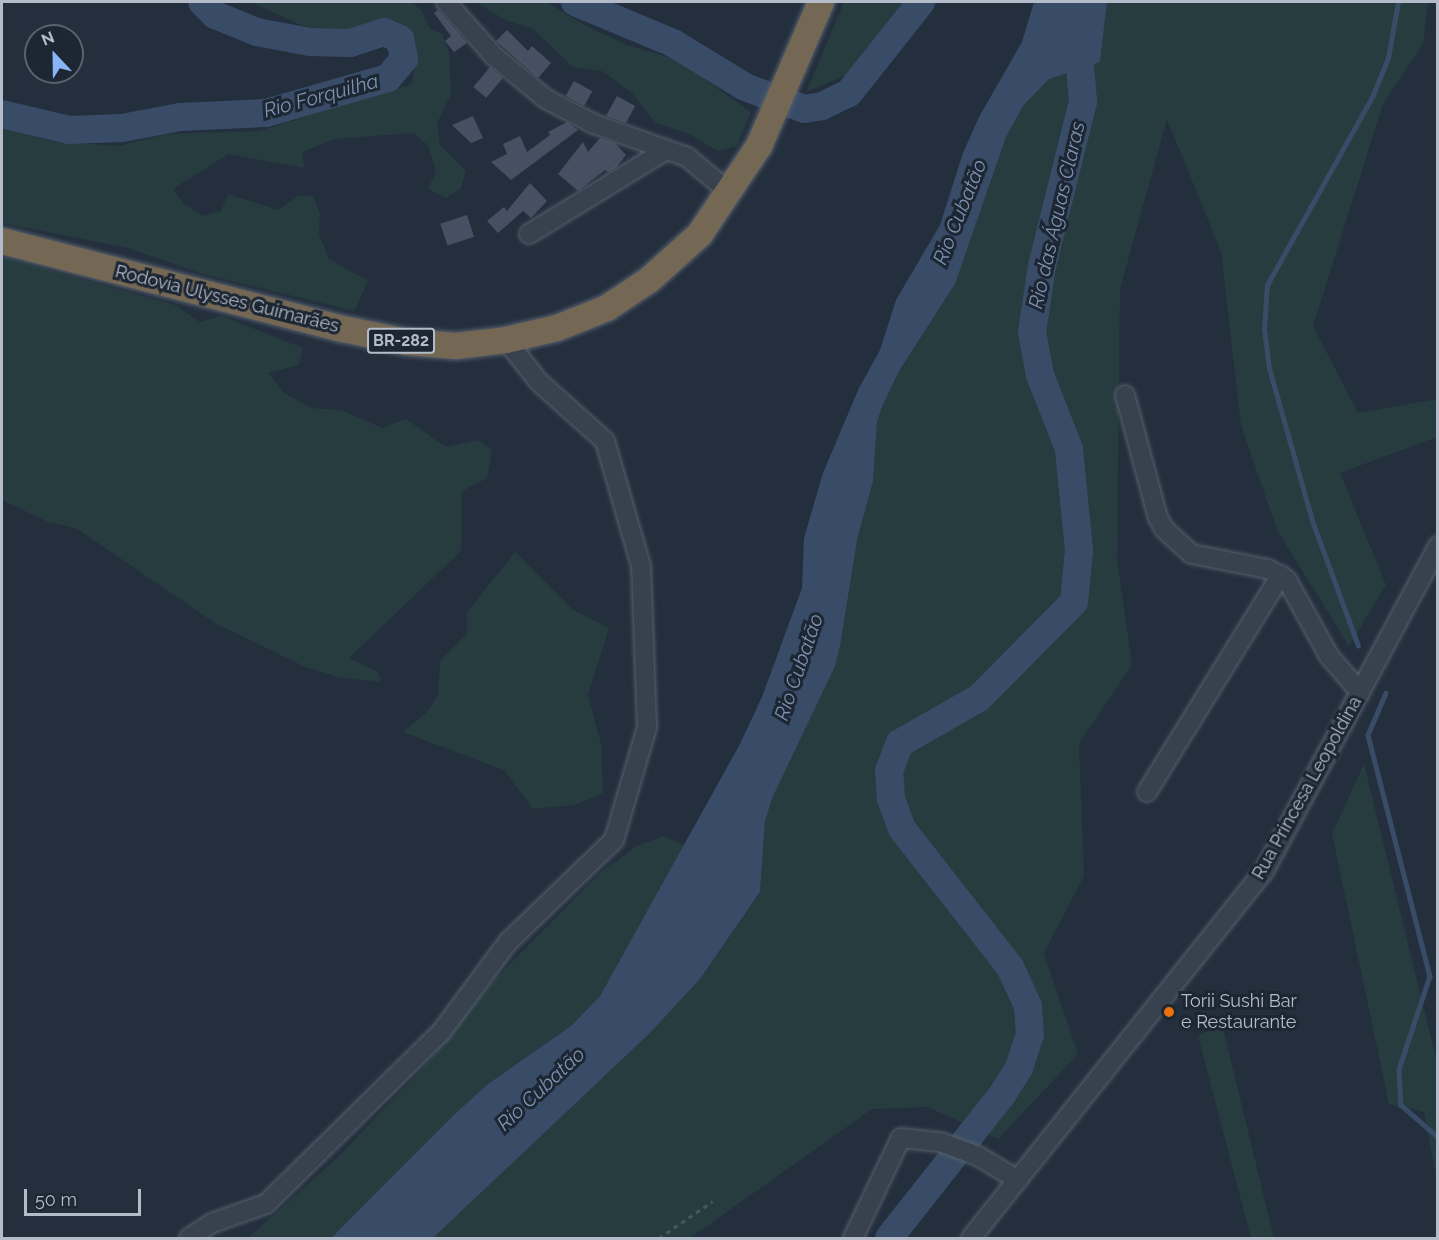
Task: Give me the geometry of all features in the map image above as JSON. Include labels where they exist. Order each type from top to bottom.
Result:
[{"type":"highway","name":"Rodovia Ulysses Guimarães","points":[[2,241],[397,340],[456,346],[506,340],[557,328],[607,308],[649,279],[700,234],[747,167],[775,114],[821,2]]},
{"type":"street","points":[[446,2],[494,56],[546,99],[594,124],[687,157],[730,193]]},
{"type":"street","points":[[529,234],[666,150]]},
{"type":"street","points":[[189,1239],[212,1223],[266,1204],[442,1031],[508,942],[614,840],[647,727],[641,566],[605,441],[538,382],[506,340]]},
{"type":"street","points":[[1125,395],[1158,518],[1165,530],[1192,554],[1256,566],[1281,575],[1295,589],[1329,656],[1360,692]]},
{"type":"street","name":"Rua Princesa Leopoldina","points":[[971,1239],[1264,871],[1437,546]]},
{"type":"street","points":[[1146,792],[1281,575]]},
{"type":"street","points":[[853,1239],[901,1138],[940,1142],[978,1156],[1018,1180]]},
{"type":"path","points":[[659,1239],[713,1201]]},
{"type":"green space","points":[[251,2],[412,2],[421,10],[430,29],[442,34],[449,53],[451,94],[437,123],[440,145],[466,171],[461,188],[446,198],[428,189],[436,171],[428,145],[413,133],[334,139],[302,152],[304,168],[228,154],[173,189],[185,205],[203,216],[221,211],[228,194],[278,210],[299,195],[314,197],[320,215],[319,234],[329,259],[368,281],[354,311],[203,274],[128,248],[2,223],[2,127],[52,141],[118,146],[167,134],[259,131],[412,84],[415,62],[408,40],[396,21],[339,32],[303,26]]},
{"type":"green space","points":[[476,2],[547,2],[584,25],[627,45],[678,60],[751,112],[737,146],[718,151],[687,133],[656,123],[632,93],[602,71],[573,67],[533,29],[505,20]]},
{"type":"green space","points":[[844,2],[903,2],[854,72],[806,92]]},
{"type":"green space","points":[[1107,2],[1428,2],[1423,44],[1383,104],[1313,326],[1358,413],[1437,399],[1437,437],[1340,473],[1386,585],[1349,646],[1277,530],[1241,425],[1221,252],[1167,119],[1120,289],[1117,559],[1132,665],[1079,743],[1084,876],[1044,953],[1078,1054],[998,1139],[928,1107],[872,1109],[690,1238],[433,1238],[650,1033],[700,979],[760,893],[765,821],[857,540],[873,481],[877,422],[882,407],[899,371],[955,284],[1006,137],[1023,106],[1049,79],[1100,62]]},
{"type":"green space","points":[[2,257],[175,305],[200,322],[222,316],[303,348],[299,365],[268,373],[284,393],[311,408],[341,410],[382,428],[406,419],[446,447],[478,440],[492,450],[487,478],[462,491],[461,551],[349,658],[378,672],[381,682],[338,677],[303,666],[215,623],[76,528],[48,522],[2,500]]},
{"type":"green space","points":[[515,552],[573,610],[609,628],[588,695],[601,744],[603,793],[574,805],[533,809],[504,770],[403,732],[426,713],[438,695],[440,661],[467,634],[467,612]]},
{"type":"green space","points":[[1364,764],[1437,1062],[1437,1181],[1424,1112],[1389,1104],[1332,834]]},
{"type":"green space","points":[[663,836],[685,845],[600,996],[571,1026],[488,1084],[331,1238],[248,1238],[337,1158],[420,1071],[492,982],[602,871],[637,846]]},
{"type":"green space","points":[[1222,1024],[1274,1238],[1251,1238],[1198,1036]]},
{"type":"water","name":"Rio Cubatão","points":[[1034,2],[1107,2],[1100,62],[1049,79],[1023,106],[1006,137],[955,284],[899,371],[882,407],[877,422],[873,481],[857,540],[835,666],[773,796],[765,821],[760,892],[700,979],[650,1033],[433,1238],[331,1238],[488,1084],[571,1026],[600,996],[740,744],[762,697],[802,588],[804,538],[823,473],[859,388],[880,350],[896,300],[940,225],[963,153],[979,117],[1022,42]]},
{"type":"building","points":[[438,10],[467,43],[454,52],[445,41],[451,36],[434,13]]},
{"type":"building","points":[[507,30],[528,51],[532,46],[551,63],[538,78],[496,41]]},
{"type":"building","points":[[490,67],[503,78],[486,98],[473,87]]},
{"type":"building","points":[[574,81],[592,91],[584,106],[566,96]]},
{"type":"building","points":[[617,96],[635,106],[626,123],[606,116]]},
{"type":"building","points":[[473,116],[483,138],[471,143],[452,125]]},
{"type":"building","points":[[567,122],[578,130],[511,180],[491,162],[507,154],[503,144],[520,136],[527,152],[550,135],[548,132]]},
{"type":"building","points":[[600,138],[615,143],[626,155],[616,168],[608,172],[605,170],[578,191],[558,174],[583,142],[588,152]]},
{"type":"building","points":[[530,183],[547,201],[531,218],[523,211],[498,233],[487,221],[504,207],[507,211]]},
{"type":"building","points":[[467,215],[474,237],[447,246],[440,224]]},
{"type":"waterway","name":"Rio Forquilha","points":[[2,114],[69,130],[122,128],[180,117],[266,113],[388,78],[404,59],[400,39],[384,32],[350,43],[310,42],[257,32],[215,15],[202,2]]},
{"type":"waterway","name":"Rio Forquilha","points":[[575,2],[673,43],[745,87],[804,109],[822,106],[849,93],[921,2]]},
{"type":"waterway","points":[[1358,646],[1313,524],[1269,369],[1264,330],[1267,285],[1373,95],[1388,58],[1398,2]]},
{"type":"waterway","name":"Rio das Águas Claras","points":[[889,1238],[1002,1095],[1019,1068],[1030,1035],[1028,1006],[1010,967],[902,829],[891,798],[889,771],[900,743],[979,698],[1074,602],[1079,550],[1069,449],[1040,375],[1032,332],[1042,266],[1083,101],[1080,68],[1068,34]]},
{"type":"waterway","points":[[1386,693],[1368,735],[1430,976],[1399,1070],[1401,1105],[1438,1137]]},
{"type":"place","name":"Torii Sushi Bar e Restaurante","points":[[1169,1012]]}]
